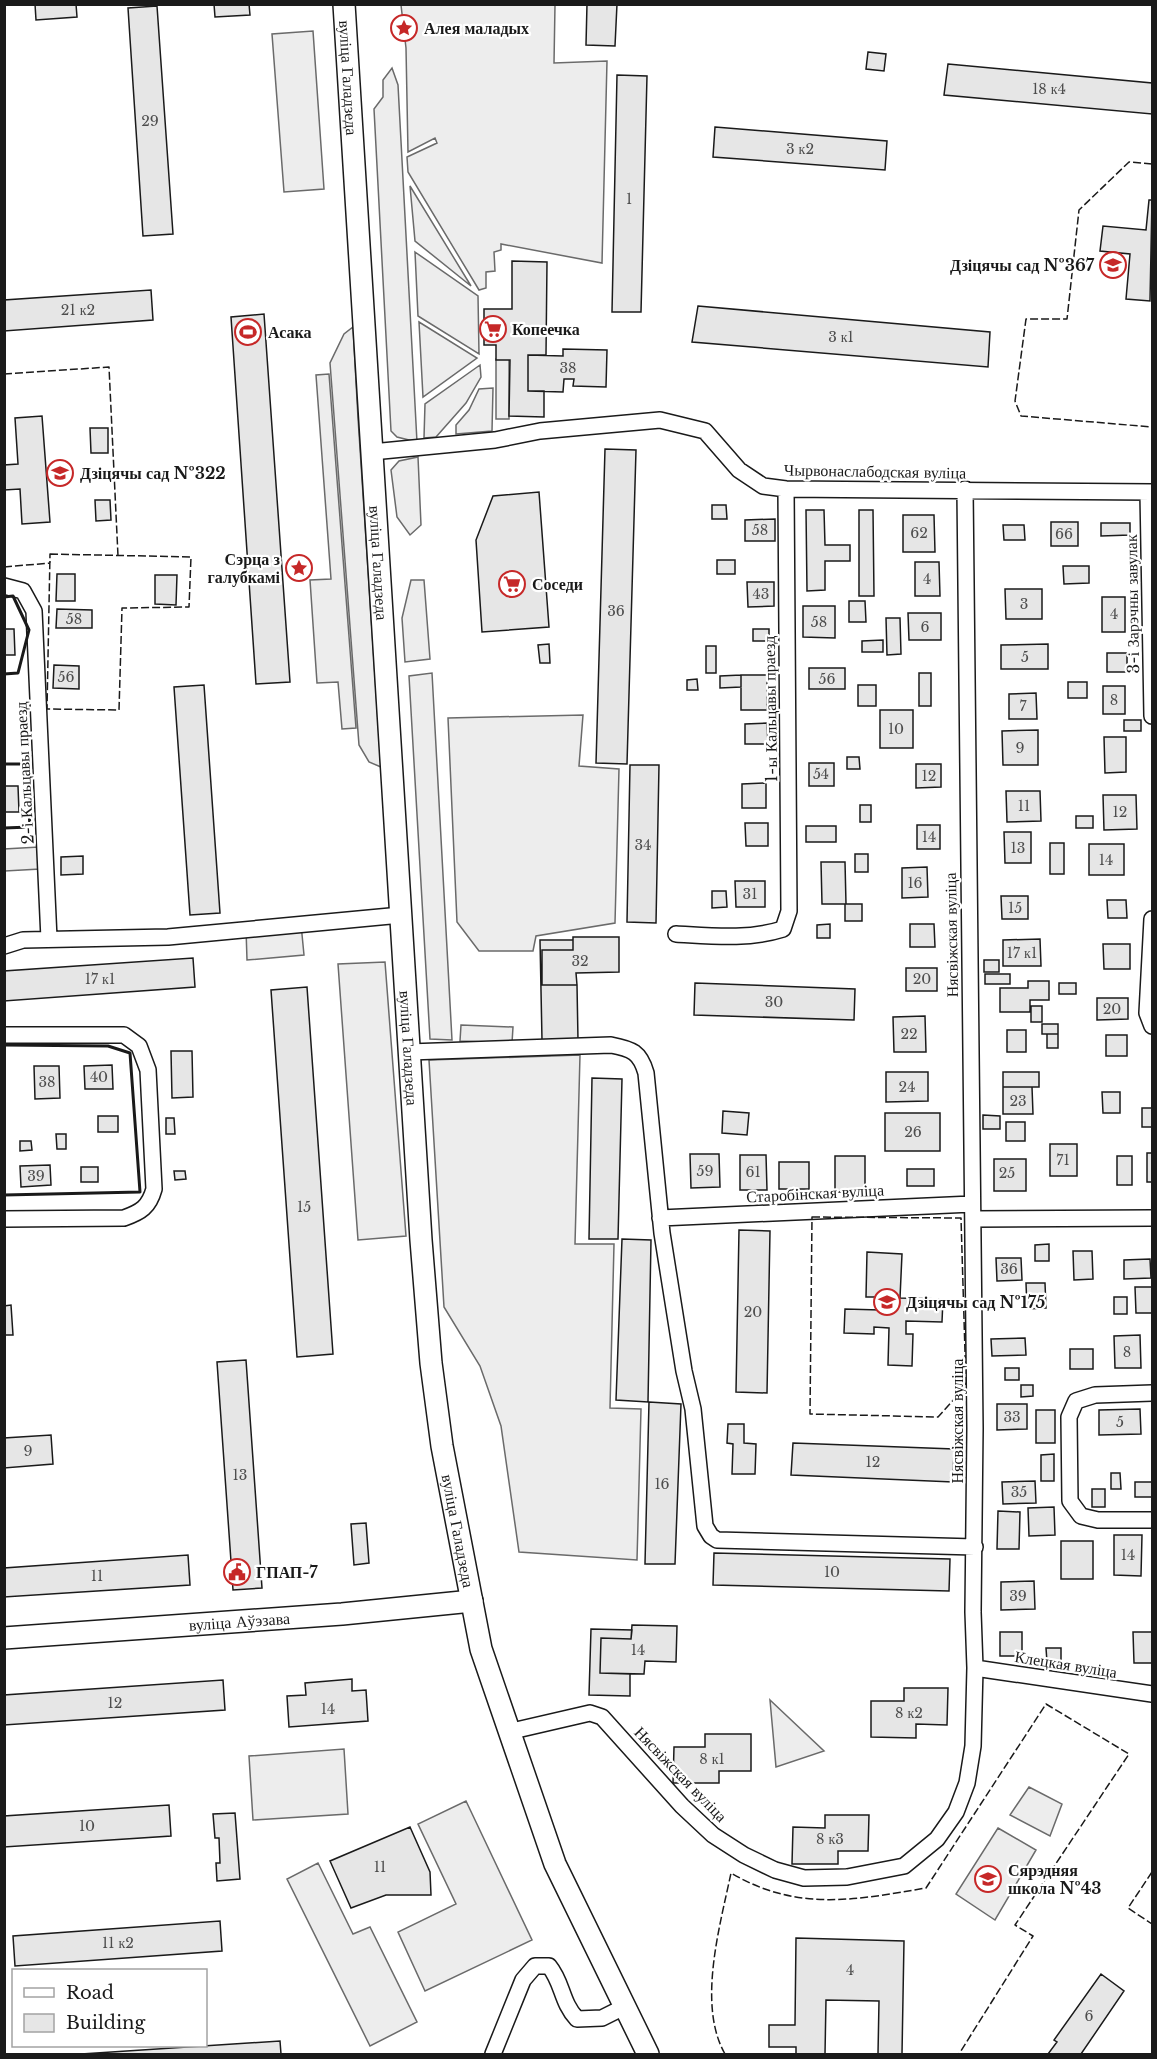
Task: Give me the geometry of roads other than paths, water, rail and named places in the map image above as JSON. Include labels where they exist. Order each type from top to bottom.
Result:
[{"type":"main road","name":"вуліца Галадзеда","points":[[344,4],[409,1052],[431,1363],[442,1446],[481,1649],[508,1732],[555,1864],[648,2055]]},
{"type":"main road","name":"вуліца Аўэзава","points":[[4,1638],[342,1614],[472,1601]]},
{"type":"street","name":"Чырвонаслабодская вуліца","points":[[372,452],[660,420],[705,431],[739,470],[763,486],[786,489],[1150,492]]},
{"type":"street","name":"1-ы Кальцавы праезд","points":[[676,934],[748,937],[783,928],[789,911],[786,489]]},
{"type":"street","name":"Нясвіжская вуліца","points":[[508,1732],[590,1713],[602,1716],[682,1806],[713,1835],[744,1855],[775,1870],[804,1878],[864,1875],[904,1866],[937,1839],[956,1812],[967,1783],[973,1746],[975,1548],[964,489]]},
{"type":"street","name":"3-і Зарэчны завулак","points":[[1150,492],[1152,716]]},
{"type":"street","name":"2-і Кальцавы праезд","points":[[4,586],[23,591],[34,611],[49,939]]},
{"type":"street","points":[[4,946],[23,940],[168,937],[401,915]]},
{"type":"street","points":[[1152,919],[1147,1013],[1152,1026]]},
{"type":"street","points":[[4,1035],[124,1035],[139,1046],[148,1070],[154,1189],[150,1202],[142,1211],[124,1218],[4,1219]]},
{"type":"street","points":[[409,1052],[611,1045],[630,1049],[641,1056],[646,1073],[660,1218],[682,1363],[693,1409],[705,1526],[711,1536],[717,1540],[975,1548]]},
{"type":"street","name":"Старобінская вуліца","points":[[660,1218],[973,1212],[1152,1218]]},
{"type":"street","points":[[1152,1394],[1095,1395],[1077,1401],[1069,1417],[1070,1501],[1081,1516],[1098,1520],[1152,1520]]},
{"type":"street","name":"Клецкая вуліца","points":[[975,1668],[1152,1694]]},
{"type":"street","points":[[493,2055],[523,1980],[535,1966],[549,1966],[557,1976],[566,2008],[577,2019],[602,2018],[624,2007]]},
{"type":"place","name":"Алея маладых","points":[[404,28]]},
{"type":"place","name":"Дзіцячы сад №367","points":[[1113,265]]},
{"type":"place","name":"Копеечка","points":[[493,329]]},
{"type":"place","name":"Асака","points":[[248,332]]},
{"type":"place","name":"Дзіцячы сад №322","points":[[60,473]]},
{"type":"place","name":"Сэрца з галубкамі","points":[[299,568]]},
{"type":"place","name":"Соседи","points":[[512,584]]},
{"type":"place","name":"Дзіцячы сад №175","points":[[887,1302]]},
{"type":"place","name":"ГПАП-7","points":[[237,1572]]},
{"type":"place","name":"Сярэдняя школа №43","points":[[988,1879]]}]
